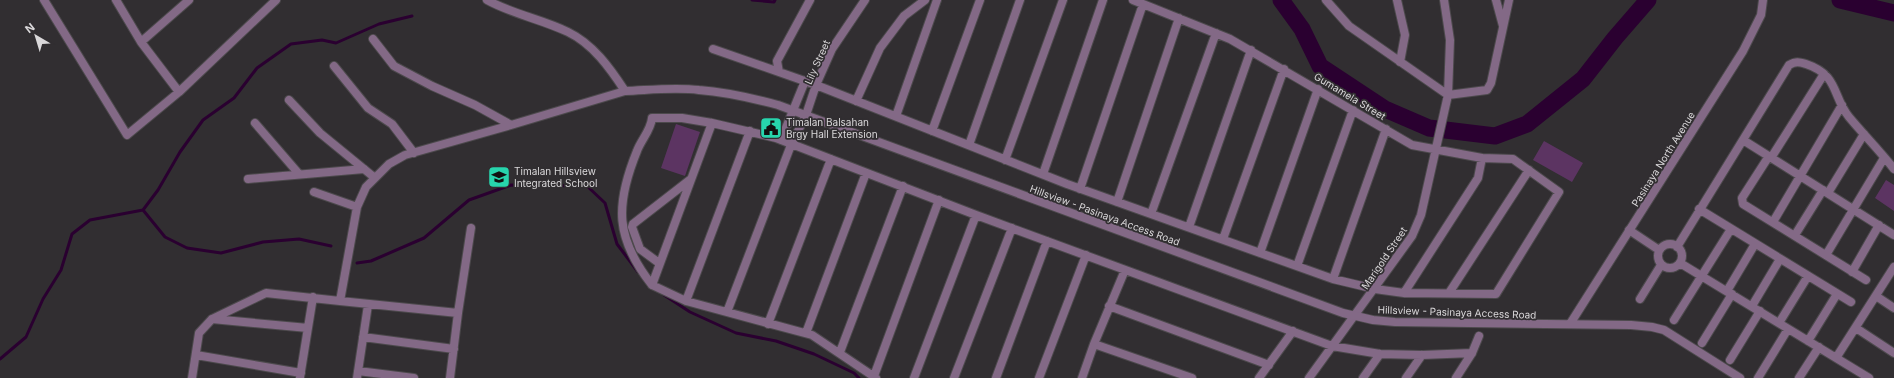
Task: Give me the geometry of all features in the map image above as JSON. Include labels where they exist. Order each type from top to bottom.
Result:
[{"type":"street","points":[[44,0],[127,135],[179,92],[276,0]]},
{"type":"street","points":[[116,0],[141,42],[179,92]]},
{"type":"street","points":[[141,42],[189,0]]},
{"type":"street","points":[[487,0],[514,13],[561,29],[573,35],[603,60],[625,91]]},
{"type":"street","points":[[779,72],[777,62],[810,0]]},
{"type":"street","name":"Lily Street","points":[[727,312],[790,144],[806,116],[816,85],[832,49],[864,0]]},
{"type":"street","points":[[856,101],[880,48],[904,16],[925,0]]},
{"type":"street","points":[[896,116],[937,0]]},
{"type":"street","points":[[932,131],[980,0]]},
{"type":"street","points":[[969,145],[1020,0]]},
{"type":"street","points":[[1005,160],[1063,0]]},
{"type":"street","points":[[1042,174],[1103,0]]},
{"type":"street","name":"Gumamela Street","points":[[1133,0],[1216,33],[1251,50],[1412,145],[1482,158],[1513,158],[1559,192],[1496,294],[1450,294]]},
{"type":"street","points":[[1327,0],[1349,26],[1448,94],[1487,90],[1491,83],[1509,0]]},
{"type":"street","points":[[1397,0],[1405,35],[1400,62]]},
{"type":"street","name":"Marigold Street","points":[[1309,378],[1412,236],[1421,215],[1437,149],[1448,94],[1450,40],[1444,0]]},
{"type":"street","points":[[1496,0],[1503,28]]},
{"type":"street","name":"Pasinaya North Avenue","points":[[1570,324],[1743,51],[1761,15],[1763,0]]},
{"type":"street","points":[[1080,189],[1142,4]]},
{"type":"street","points":[[1117,202],[1179,18]]},
{"type":"street","points":[[1151,214],[1216,33]]},
{"type":"street","points":[[373,39],[394,66],[432,86],[475,105],[511,125]]},
{"type":"street","points":[[713,49],[816,85],[1080,189],[1333,279],[1375,289],[1404,293],[1450,294],[1529,170]]},
{"type":"street","points":[[1189,227],[1251,50]]},
{"type":"street","points":[[1677,247],[1789,65],[1798,61],[1816,67],[1824,74],[1835,87],[1842,105],[1849,117],[1894,169]]},
{"type":"street","points":[[334,66],[368,108],[392,124],[414,153]]},
{"type":"street","points":[[1223,240],[1284,69]]},
{"type":"street","points":[[1824,74],[1742,201],[1743,204],[1866,280]]},
{"type":"street","points":[[781,140],[805,81]]},
{"type":"street","name":"Hillsview - Pasinaya Access Road","points":[[340,301],[357,207],[366,187],[396,159],[625,91],[659,89],[698,90],[758,100],[794,111],[1355,316],[1396,322],[1631,325],[1659,328],[1740,378]]},
{"type":"street","points":[[1260,252],[1318,89]]},
{"type":"street","points":[[289,100],[320,134],[375,178]]},
{"type":"street","points":[[1773,222],[1842,105]]},
{"type":"street","points":[[1297,266],[1353,110]]},
{"type":"street","points":[[939,200],[875,377],[840,352],[806,332],[768,324],[686,301],[652,285],[642,273],[630,249],[622,222],[621,205],[633,161],[649,129],[652,118],[682,118],[712,123],[750,131],[781,140],[903,186],[939,200],[976,215],[1332,346],[1380,354],[1422,355],[1472,353]]},
{"type":"street","points":[[255,123],[299,174]]},
{"type":"street","points":[[652,285],[712,123]]},
{"type":"street","points":[[1333,279],[1386,129]]},
{"type":"street","points":[[686,301],[750,131]]},
{"type":"street","points":[[1795,235],[1826,192],[1864,134]]},
{"type":"street","points":[[1743,140],[1894,235]]},
{"type":"street","points":[[1404,293],[1478,178],[1482,158]]},
{"type":"street","points":[[1826,255],[1884,158]]},
{"type":"street","points":[[768,324],[830,159]]},
{"type":"street","points":[[248,179],[364,168]]},
{"type":"street","points":[[806,332],[866,173]]},
{"type":"street","points":[[659,264],[640,249],[632,227],[633,224],[691,179]]},
{"type":"street","points":[[840,352],[903,186]]},
{"type":"street","points":[[314,192],[357,207]]},
{"type":"street","points":[[1699,209],[1851,302]]},
{"type":"street","points":[[914,378],[976,215]]},
{"type":"street","points":[[1852,272],[1879,225]]},
{"type":"street","points":[[450,378],[471,228]]},
{"type":"street","points":[[954,378],[1012,228]]},
{"type":"street","points":[[1674,320],[1730,229]]},
{"type":"street","points":[[1629,230],[1659,250]]},
{"type":"street","points":[[996,378],[1047,241]]},
{"type":"street","points":[[1702,343],[1755,244]]},
{"type":"street","points":[[1666,245],[1677,247],[1682,256],[1680,263],[1676,266],[1668,268],[1661,265],[1657,258],[1659,250],[1666,245]]},
{"type":"street","points":[[1039,378],[1086,255]]},
{"type":"street","points":[[1752,306],[1780,259]]},
{"type":"street","points":[[1680,263],[1869,378]]},
{"type":"street","points":[[1640,299],[1661,265]]},
{"type":"street","points":[[1836,358],[1894,268]]},
{"type":"street","points":[[1082,378],[1109,306],[1125,270]]},
{"type":"street","points":[[1779,323],[1808,276]]},
{"type":"street","points":[[192,378],[199,333],[212,319],[266,293],[313,297],[368,305],[458,313]]},
{"type":"street","points":[[1808,341],[1837,294]]},
{"type":"street","points":[[1876,296],[1894,308]]},
{"type":"street","points":[[196,354],[300,376],[313,297]]},
{"type":"street","points":[[368,305],[358,375],[414,378]]},
{"type":"street","points":[[1109,306],[1269,364]]},
{"type":"street","points":[[1730,360],[1760,311]]},
{"type":"street","points":[[212,319],[308,328]]},
{"type":"street","points":[[1856,328],[1894,353]]},
{"type":"street","points":[[1758,378],[1788,329]]},
{"type":"street","points":[[1259,378],[1293,331]]},
{"type":"street","points":[[1456,378],[1472,353],[1479,336]]},
{"type":"street","points":[[363,337],[454,349]]},
{"type":"street","points":[[1094,344],[1192,378]]},
{"type":"street","points":[[1799,378],[1819,347]]},
{"type":"street","points":[[1363,378],[1380,354]]},
{"type":"street","points":[[1406,378],[1422,355]]},
{"type":"shaded area","points":[[676,124],[700,132],[685,176],[661,168]]},
{"type":"shaded area","points":[[1544,141],[1583,163],[1572,182],[1533,160]]},
{"type":"shaded area","points":[[1886,180],[1894,185],[1894,211],[1875,198]]},
{"type":"waterway","points":[[752,0],[774,2],[775,0]]},
{"type":"waterway","points":[[1281,0],[1302,29],[1320,66],[1385,109],[1429,128],[1495,136],[1527,124],[1583,79],[1615,38],[1648,0]]},
{"type":"waterway","points":[[1840,0],[1894,13]]},
{"type":"waterway","points":[[0,359],[26,337],[43,299],[61,270],[72,234],[90,220],[143,210],[158,190],[180,152],[203,120],[234,98],[257,68],[291,44],[322,40],[336,43],[379,24],[412,16]]},
{"type":"waterway","points":[[357,263],[371,261],[424,238],[469,200],[511,185],[587,186],[605,203],[617,244],[638,272]]},
{"type":"waterway","points":[[143,210],[165,237],[187,248],[221,253],[263,242],[299,239],[331,246]]},
{"type":"waterway","points":[[664,295],[690,312],[736,333],[776,341],[814,354],[854,373],[859,378]]},
{"type":"place","name":"Timalan Balsahan Brgy Hall Extension","points":[[771,128]]},
{"type":"place","name":"Timalan Hillsview Integrated School","points":[[499,177]]}]
